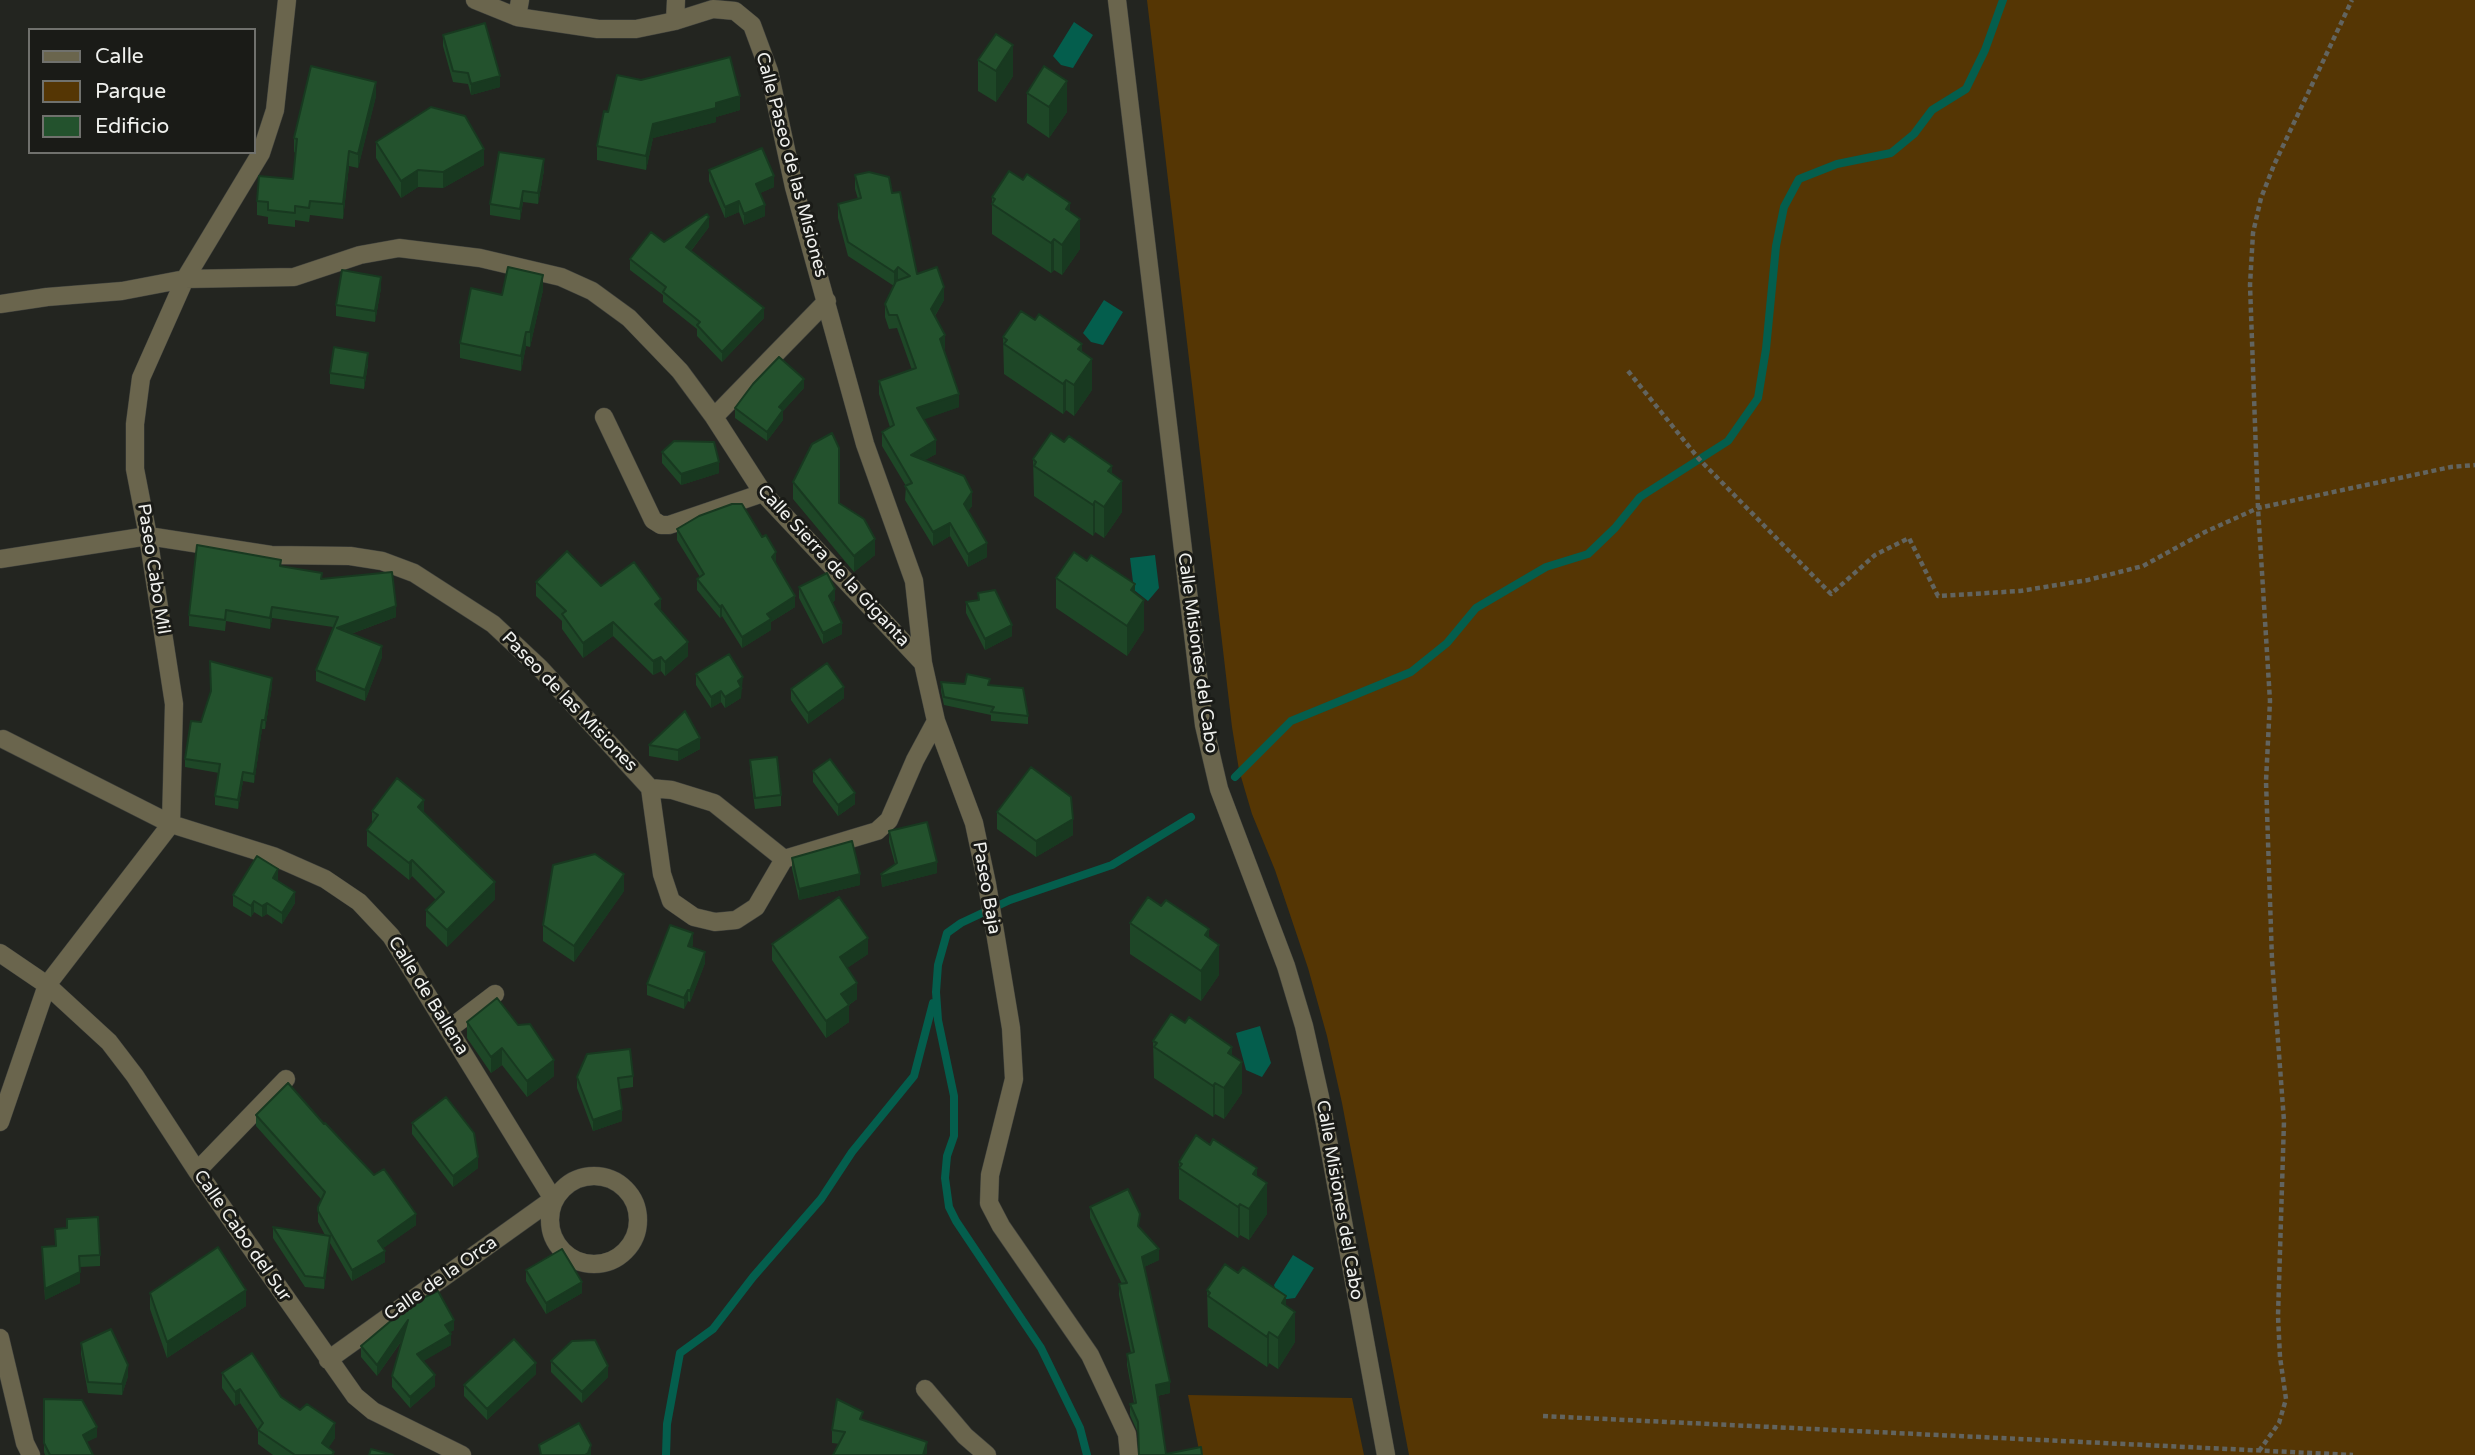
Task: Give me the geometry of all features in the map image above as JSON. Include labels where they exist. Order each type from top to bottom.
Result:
[{"type":"street","name":"Paseo Cabo Mil","points":[[171,824],[174,704],[135,469],[135,424],[141,378],[185,279],[261,153],[275,110],[287,0]]},
{"type":"street","name":"Calle Paseo de las Misiones","points":[[475,0],[598,29],[636,29],[713,9],[735,11],[752,25],[769,71],[794,187],[827,301]]},
{"type":"street","points":[[675,21],[676,0]]},
{"type":"street","name":"Calle Misiones del Cabo","points":[[1117,0],[1204,725],[1219,789],[1286,965],[1304,1026],[1320,1097],[1385,1455]]},
{"type":"street","name":"Calle Sierra de la Giganta","points":[[0,304],[122,291],[185,279],[294,277],[360,255],[398,248],[480,258],[561,277],[592,291],[629,318],[680,371],[763,493],[923,663]]},
{"type":"street","points":[[713,417],[827,301]]},
{"type":"street","name":"Paseo Baja","points":[[827,301],[864,443],[914,581],[923,663],[936,721],[974,823],[987,884],[1011,1028],[1014,1079],[990,1175],[989,1203],[1001,1226],[1090,1355],[1127,1434],[1129,1455]]},
{"type":"street","points":[[604,417],[653,520],[661,525],[669,525],[763,493]]},
{"type":"street","name":"Paseo de las Misiones","points":[[0,559],[148,536],[271,555],[350,556],[382,561],[414,573],[494,624],[540,668],[650,788]]},
{"type":"street","points":[[784,859],[714,803],[683,792],[650,788],[662,874],[671,901],[694,917],[716,922],[736,920],[756,907],[784,859],[877,831],[889,820],[915,760],[936,721]]},
{"type":"street","name":"Calle de Ballena","points":[[3,739],[171,824],[273,856],[325,879],[359,902],[391,936],[554,1199]]},
{"type":"street","points":[[0,1122],[47,985],[171,824]]},
{"type":"street","name":"Calle Cabo del Sur","points":[[0,953],[47,985],[115,1051],[135,1076],[197,1171],[355,1396],[373,1411],[462,1455]]},
{"type":"street","points":[[449,1029],[495,994]]},
{"type":"street","points":[[197,1171],[286,1079]]},
{"type":"street","name":"Calle de la Orca","points":[[328,1360],[554,1199],[571,1181],[596,1175],[620,1182],[636,1202],[638,1228],[627,1250],[605,1263],[580,1262],[569,1255],[559,1248],[549,1224],[554,1199]]},
{"type":"street","points":[[0,1338],[25,1443],[31,1455]]},
{"type":"street","points":[[925,1389],[965,1436],[987,1455]]},
{"type":"path","points":[[2259,1451],[2279,1423],[2286,1399],[2278,1316],[2284,1121],[2272,960],[2266,781],[2270,701],[2258,508],[2250,285],[2253,233],[2261,198],[2274,165],[2352,0]]},
{"type":"path","points":[[1628,371],[1699,459],[1831,594],[1875,555],[1909,538],[1938,596],[2020,591],[2088,580],[2143,566],[2205,532],[2258,508],[2451,467],[2475,465]]},
{"type":"path","points":[[1543,1416],[2353,1455]]},
{"type":"green space","points":[[1147,0],[2475,0],[2475,1455],[1409,1455],[1327,1036],[1308,968],[1275,870],[1252,814],[1239,770]]},
{"type":"green space","points":[[1188,1395],[1352,1398],[1364,1455],[1200,1455]]},
{"type":"shaded area","points":[[1074,22],[1093,35],[1073,68],[1061,65],[1053,56]]},
{"type":"shaded area","points":[[1104,300],[1123,312],[1103,345],[1091,342],[1083,333]]},
{"type":"shaded area","points":[[1155,555],[1159,588],[1148,601],[1134,590],[1130,558]]},
{"type":"shaded area","points":[[1260,1026],[1271,1063],[1262,1077],[1246,1070],[1236,1033]]},
{"type":"shaded area","points":[[1293,1255],[1314,1268],[1295,1298],[1279,1300],[1274,1285]]},
{"type":"building","points":[[485,23],[500,76],[471,84],[468,73],[453,71],[443,35]]},
{"type":"building","points":[[996,34],[1013,45],[996,71],[978,60]]},
{"type":"building","points":[[730,57],[740,96],[716,103],[716,108],[653,124],[646,156],[597,146],[604,111],[608,112],[617,75],[641,80]]},
{"type":"building","points":[[311,66],[376,82],[358,154],[349,151],[343,204],[310,201],[309,208],[295,206],[295,213],[268,210],[268,202],[257,201],[259,176],[293,179],[297,139],[294,138]]},
{"type":"building","points":[[1044,66],[1067,81],[1049,107],[1027,93]]},
{"type":"building","points":[[431,107],[465,116],[484,149],[443,172],[418,170],[401,181],[376,142]]},
{"type":"building","points":[[762,148],[774,176],[756,184],[765,205],[744,214],[739,201],[725,207],[709,170]]},
{"type":"building","points":[[499,152],[544,159],[538,193],[523,191],[520,209],[490,204]]},
{"type":"building","points":[[1009,171],[1023,180],[1027,174],[1070,203],[1066,209],[1080,219],[1062,245],[1054,239],[1051,243],[992,204],[995,199],[992,197]]},
{"type":"building","points":[[869,172],[889,177],[892,193],[900,192],[917,274],[937,267],[944,287],[931,309],[945,335],[940,339],[959,394],[917,408],[936,440],[911,455],[964,476],[972,492],[964,504],[987,543],[968,554],[950,523],[933,532],[905,486],[912,483],[882,432],[894,425],[879,381],[916,368],[897,315],[889,315],[885,304],[896,281],[910,276],[898,267],[894,272],[848,242],[838,204],[861,198],[855,175]]},
{"type":"building","points":[[707,214],[709,217],[686,247],[764,308],[722,352],[697,325],[700,322],[663,292],[666,287],[630,259],[651,232],[664,242]]},
{"type":"building","points":[[508,267],[543,275],[530,332],[526,332],[521,356],[460,343],[471,288],[502,295]]},
{"type":"building","points":[[342,270],[381,277],[375,311],[336,305]]},
{"type":"building","points":[[1021,311],[1035,320],[1039,314],[1082,344],[1078,349],[1092,359],[1074,385],[1066,380],[1063,384],[1004,344],[1007,340],[1003,337]]},
{"type":"building","points":[[334,347],[368,353],[364,378],[330,373]]},
{"type":"building","points":[[779,357],[804,379],[779,407],[783,410],[767,432],[735,408]]},
{"type":"building","points":[[832,433],[839,448],[839,503],[864,519],[875,539],[854,556],[793,482],[812,444]]},
{"type":"building","points":[[1051,433],[1064,442],[1069,436],[1112,466],[1108,471],[1122,481],[1104,507],[1095,501],[1093,505],[1034,466],[1036,462],[1033,459]]},
{"type":"building","points":[[674,441],[714,442],[719,462],[681,474],[662,452]]},
{"type":"building","points":[[732,504],[742,504],[762,537],[766,535],[776,552],[772,557],[795,596],[767,614],[771,619],[742,637],[722,605],[720,607],[697,579],[704,574],[677,529],[699,516]]},
{"type":"building","points":[[197,545],[281,560],[280,566],[322,573],[321,579],[392,572],[396,606],[337,628],[382,646],[365,690],[316,670],[338,617],[272,607],[270,618],[226,610],[225,620],[189,615]]},
{"type":"building","points":[[567,551],[601,586],[634,562],[661,599],[655,604],[688,642],[665,662],[661,657],[653,661],[613,622],[583,643],[562,614],[566,611],[536,582]]},
{"type":"building","points":[[1074,552],[1087,561],[1091,555],[1135,584],[1131,590],[1144,600],[1127,626],[1056,578]]},
{"type":"building","points":[[827,573],[835,589],[829,596],[842,623],[823,633],[799,587]]},
{"type":"building","points":[[995,590],[1012,625],[985,639],[966,602],[979,600],[978,593]]},
{"type":"building","points":[[729,654],[743,677],[738,681],[741,687],[725,697],[721,691],[711,697],[696,674]]},
{"type":"building","points":[[210,661],[272,678],[254,774],[243,772],[238,800],[215,796],[220,764],[185,759],[191,721],[201,722],[211,691]]},
{"type":"building","points":[[827,663],[844,687],[808,713],[791,689]]},
{"type":"building","points":[[967,674],[990,679],[988,685],[1023,688],[1028,716],[991,712],[994,707],[944,697],[941,682],[965,684]]},
{"type":"building","points":[[685,711],[700,738],[678,750],[649,745]]},
{"type":"building","points":[[777,757],[781,795],[755,798],[750,760]]},
{"type":"building","points":[[830,759],[855,793],[838,805],[813,771]]},
{"type":"building","points":[[1031,767],[1071,797],[1073,819],[1036,841],[997,812]]},
{"type":"building","points":[[397,778],[424,800],[418,807],[495,882],[447,930],[426,910],[444,892],[412,860],[409,863],[367,830],[378,815],[372,811]]},
{"type":"building","points":[[927,822],[937,862],[882,876],[881,874],[897,863],[889,831]]},
{"type":"building","points":[[852,841],[860,874],[799,889],[792,858]]},
{"type":"building","points":[[595,854],[624,874],[574,946],[543,925],[553,865]]},
{"type":"building","points":[[257,856],[278,869],[273,878],[295,892],[282,913],[267,903],[262,906],[254,901],[251,906],[233,895]]},
{"type":"building","points":[[839,897],[868,938],[840,957],[857,983],[841,994],[849,1005],[826,1021],[772,944]]},
{"type":"building","points":[[1148,897],[1161,906],[1166,900],[1209,929],[1205,935],[1219,945],[1201,971],[1130,923]]},
{"type":"building","points":[[670,925],[693,933],[688,946],[705,952],[690,991],[688,990],[684,998],[647,984]]},
{"type":"building","points":[[497,998],[518,1025],[530,1024],[554,1060],[527,1081],[502,1048],[491,1057],[467,1022]]},
{"type":"building","points":[[1171,1014],[1185,1023],[1189,1017],[1232,1047],[1228,1053],[1242,1062],[1224,1088],[1215,1083],[1213,1086],[1154,1047],[1157,1043],[1153,1041]]},
{"type":"building","points":[[630,1049],[633,1076],[618,1078],[622,1110],[593,1120],[577,1077],[587,1054]]},
{"type":"building","points":[[288,1083],[374,1175],[384,1169],[416,1214],[378,1241],[385,1251],[352,1270],[318,1211],[325,1192],[256,1115]]},
{"type":"building","points":[[446,1097],[474,1133],[478,1157],[453,1176],[412,1123]]},
{"type":"building","points":[[1196,1135],[1210,1145],[1213,1139],[1257,1168],[1253,1174],[1267,1183],[1249,1209],[1240,1204],[1238,1207],[1179,1168],[1182,1164],[1179,1162]]},
{"type":"building","points":[[1128,1189],[1140,1214],[1138,1226],[1159,1249],[1142,1257],[1170,1382],[1156,1385],[1166,1454],[1201,1447],[1202,1455],[1139,1455],[1138,1422],[1130,1404],[1136,1403],[1127,1354],[1134,1352],[1119,1284],[1127,1283],[1090,1207]]},
{"type":"building","points":[[98,1217],[100,1255],[79,1256],[80,1272],[45,1289],[42,1247],[56,1246],[55,1229],[67,1228],[67,1219]]},
{"type":"building","points":[[273,1227],[330,1236],[324,1278],[305,1276]]},
{"type":"building","points":[[218,1247],[246,1290],[167,1342],[150,1293]]},
{"type":"building","points":[[562,1249],[582,1282],[546,1303],[526,1270]]},
{"type":"building","points":[[1225,1264],[1238,1273],[1243,1267],[1286,1296],[1282,1303],[1295,1312],[1278,1338],[1269,1332],[1267,1337],[1208,1296],[1210,1293],[1207,1290]]},
{"type":"building","points":[[438,1291],[454,1320],[445,1325],[451,1334],[417,1354],[435,1375],[410,1397],[392,1376],[408,1320],[377,1365],[361,1346],[412,1303]]},
{"type":"building","points":[[111,1329],[128,1365],[122,1384],[88,1382],[81,1343]]},
{"type":"building","points":[[514,1339],[536,1363],[487,1409],[464,1385]]},
{"type":"building","points":[[595,1340],[608,1366],[582,1392],[551,1361],[572,1341]]},
{"type":"building","points":[[252,1353],[281,1397],[300,1410],[307,1404],[335,1423],[322,1443],[334,1452],[332,1455],[295,1455],[258,1430],[263,1423],[240,1389],[235,1392],[222,1373]]},
{"type":"building","points":[[44,1399],[82,1400],[97,1427],[83,1435],[93,1455],[50,1455],[44,1443]]},
{"type":"building","points":[[837,1399],[863,1412],[860,1419],[927,1442],[923,1455],[833,1455],[845,1432],[832,1430]]},
{"type":"building","points":[[579,1423],[591,1445],[588,1453],[541,1455],[539,1445]]},
{"type":"building","points":[[371,1449],[393,1455],[369,1455]]},
{"type":"waterway","points":[[1235,777],[1291,721],[1411,672],[1447,643],[1476,608],[1546,567],[1588,554],[1615,528],[1640,497],[1728,441],[1758,398],[1766,349],[1776,246],[1784,207],[1799,179],[1837,164],[1891,153],[1914,134],[1932,110],[1966,89],[1985,50],[2003,0]]},
{"type":"waterway","points":[[1087,1455],[1080,1428],[1041,1348],[949,1207],[945,1178],[947,1156],[954,1136],[954,1096],[938,1020],[938,965],[947,933],[961,923],[1010,900],[1112,865],[1191,817]]},
{"type":"waterway","points":[[666,1455],[667,1424],[680,1353],[713,1329],[753,1277],[821,1199],[852,1152],[914,1076],[933,1003]]}]
